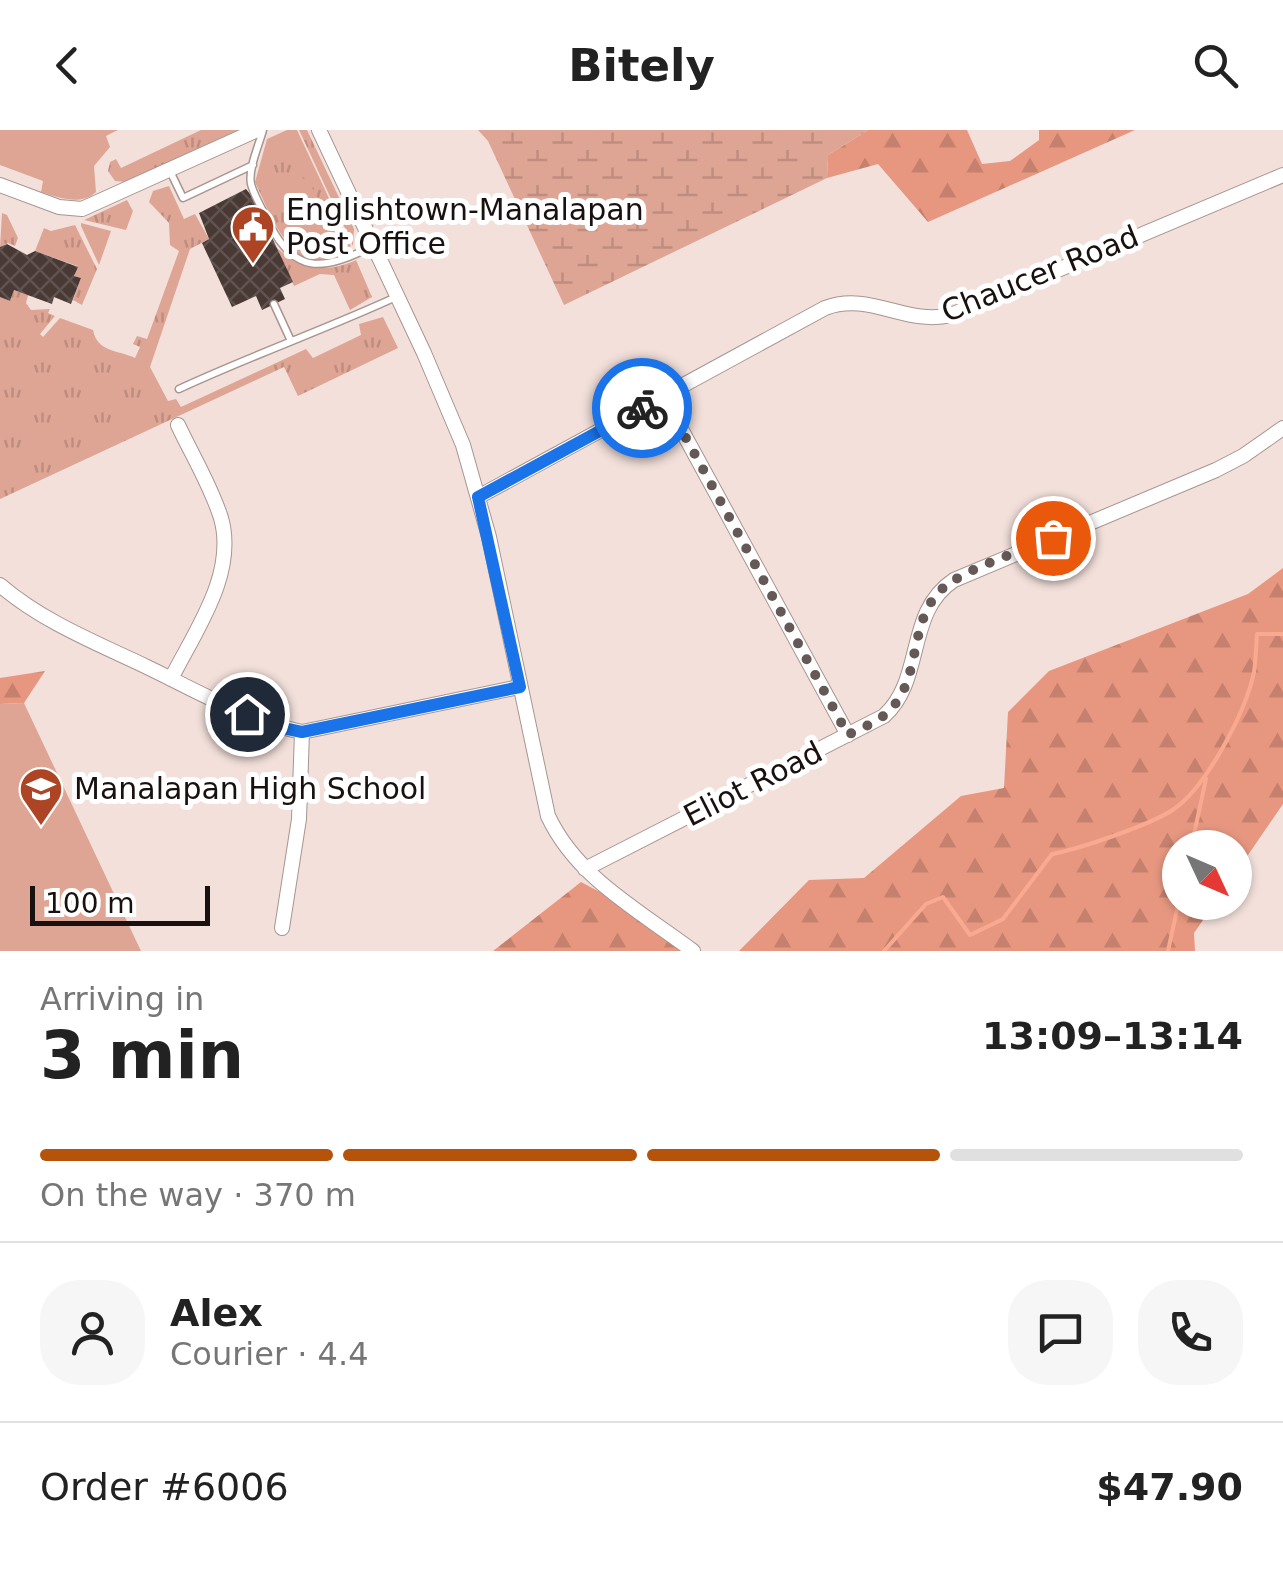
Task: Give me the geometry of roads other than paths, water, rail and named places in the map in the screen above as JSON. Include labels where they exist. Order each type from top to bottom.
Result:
[{"type":"street","points":[[0,185],[59,207],[77,209],[260,130]]},
{"type":"street","points":[[319,130],[447,406],[478,497],[548,816],[570,853],[586,870],[693,951]]},
{"type":"street","name":"Chaucer Road","points":[[478,497],[838,303],[870,302],[914,318],[951,316],[1283,175]]},
{"type":"street","points":[[663,396],[848,735]]},
{"type":"street","points":[[171,679],[215,591],[222,569],[224,539],[221,518],[178,425]]},
{"type":"street","name":"Eliot Road","points":[[586,870],[884,716],[906,684],[923,617],[948,584],[1216,470],[1283,428]]},
{"type":"street","points":[[0,586],[46,618],[171,679],[273,726],[302,732],[520,687]]},
{"type":"street","points":[[282,928],[299,818],[302,732]]},
{"type":"lane","points":[[260,130],[252,185],[278,241],[292,256],[310,264],[330,264],[373,245]]},
{"type":"lane","points":[[170,170],[183,198],[254,164]]},
{"type":"lane","points":[[179,389],[397,297]]},
{"type":"lane","points":[[274,304],[291,341]]},
{"type":"waterway","points":[[884,951],[926,904],[943,897],[970,935],[1003,919],[1052,854],[1115,835],[1174,809],[1212,766],[1234,726],[1250,688],[1257,634],[1283,634]]},
{"type":"waterway","points":[[1195,830],[1206,779]]},
{"type":"waterway","points":[[1168,951],[1175,920]]},
{"type":"place","name":"Englishtown-Manalapan Post Office","points":[[253,265]]},
{"type":"place","name":"Manalapan High School","points":[[41,827]]}]
